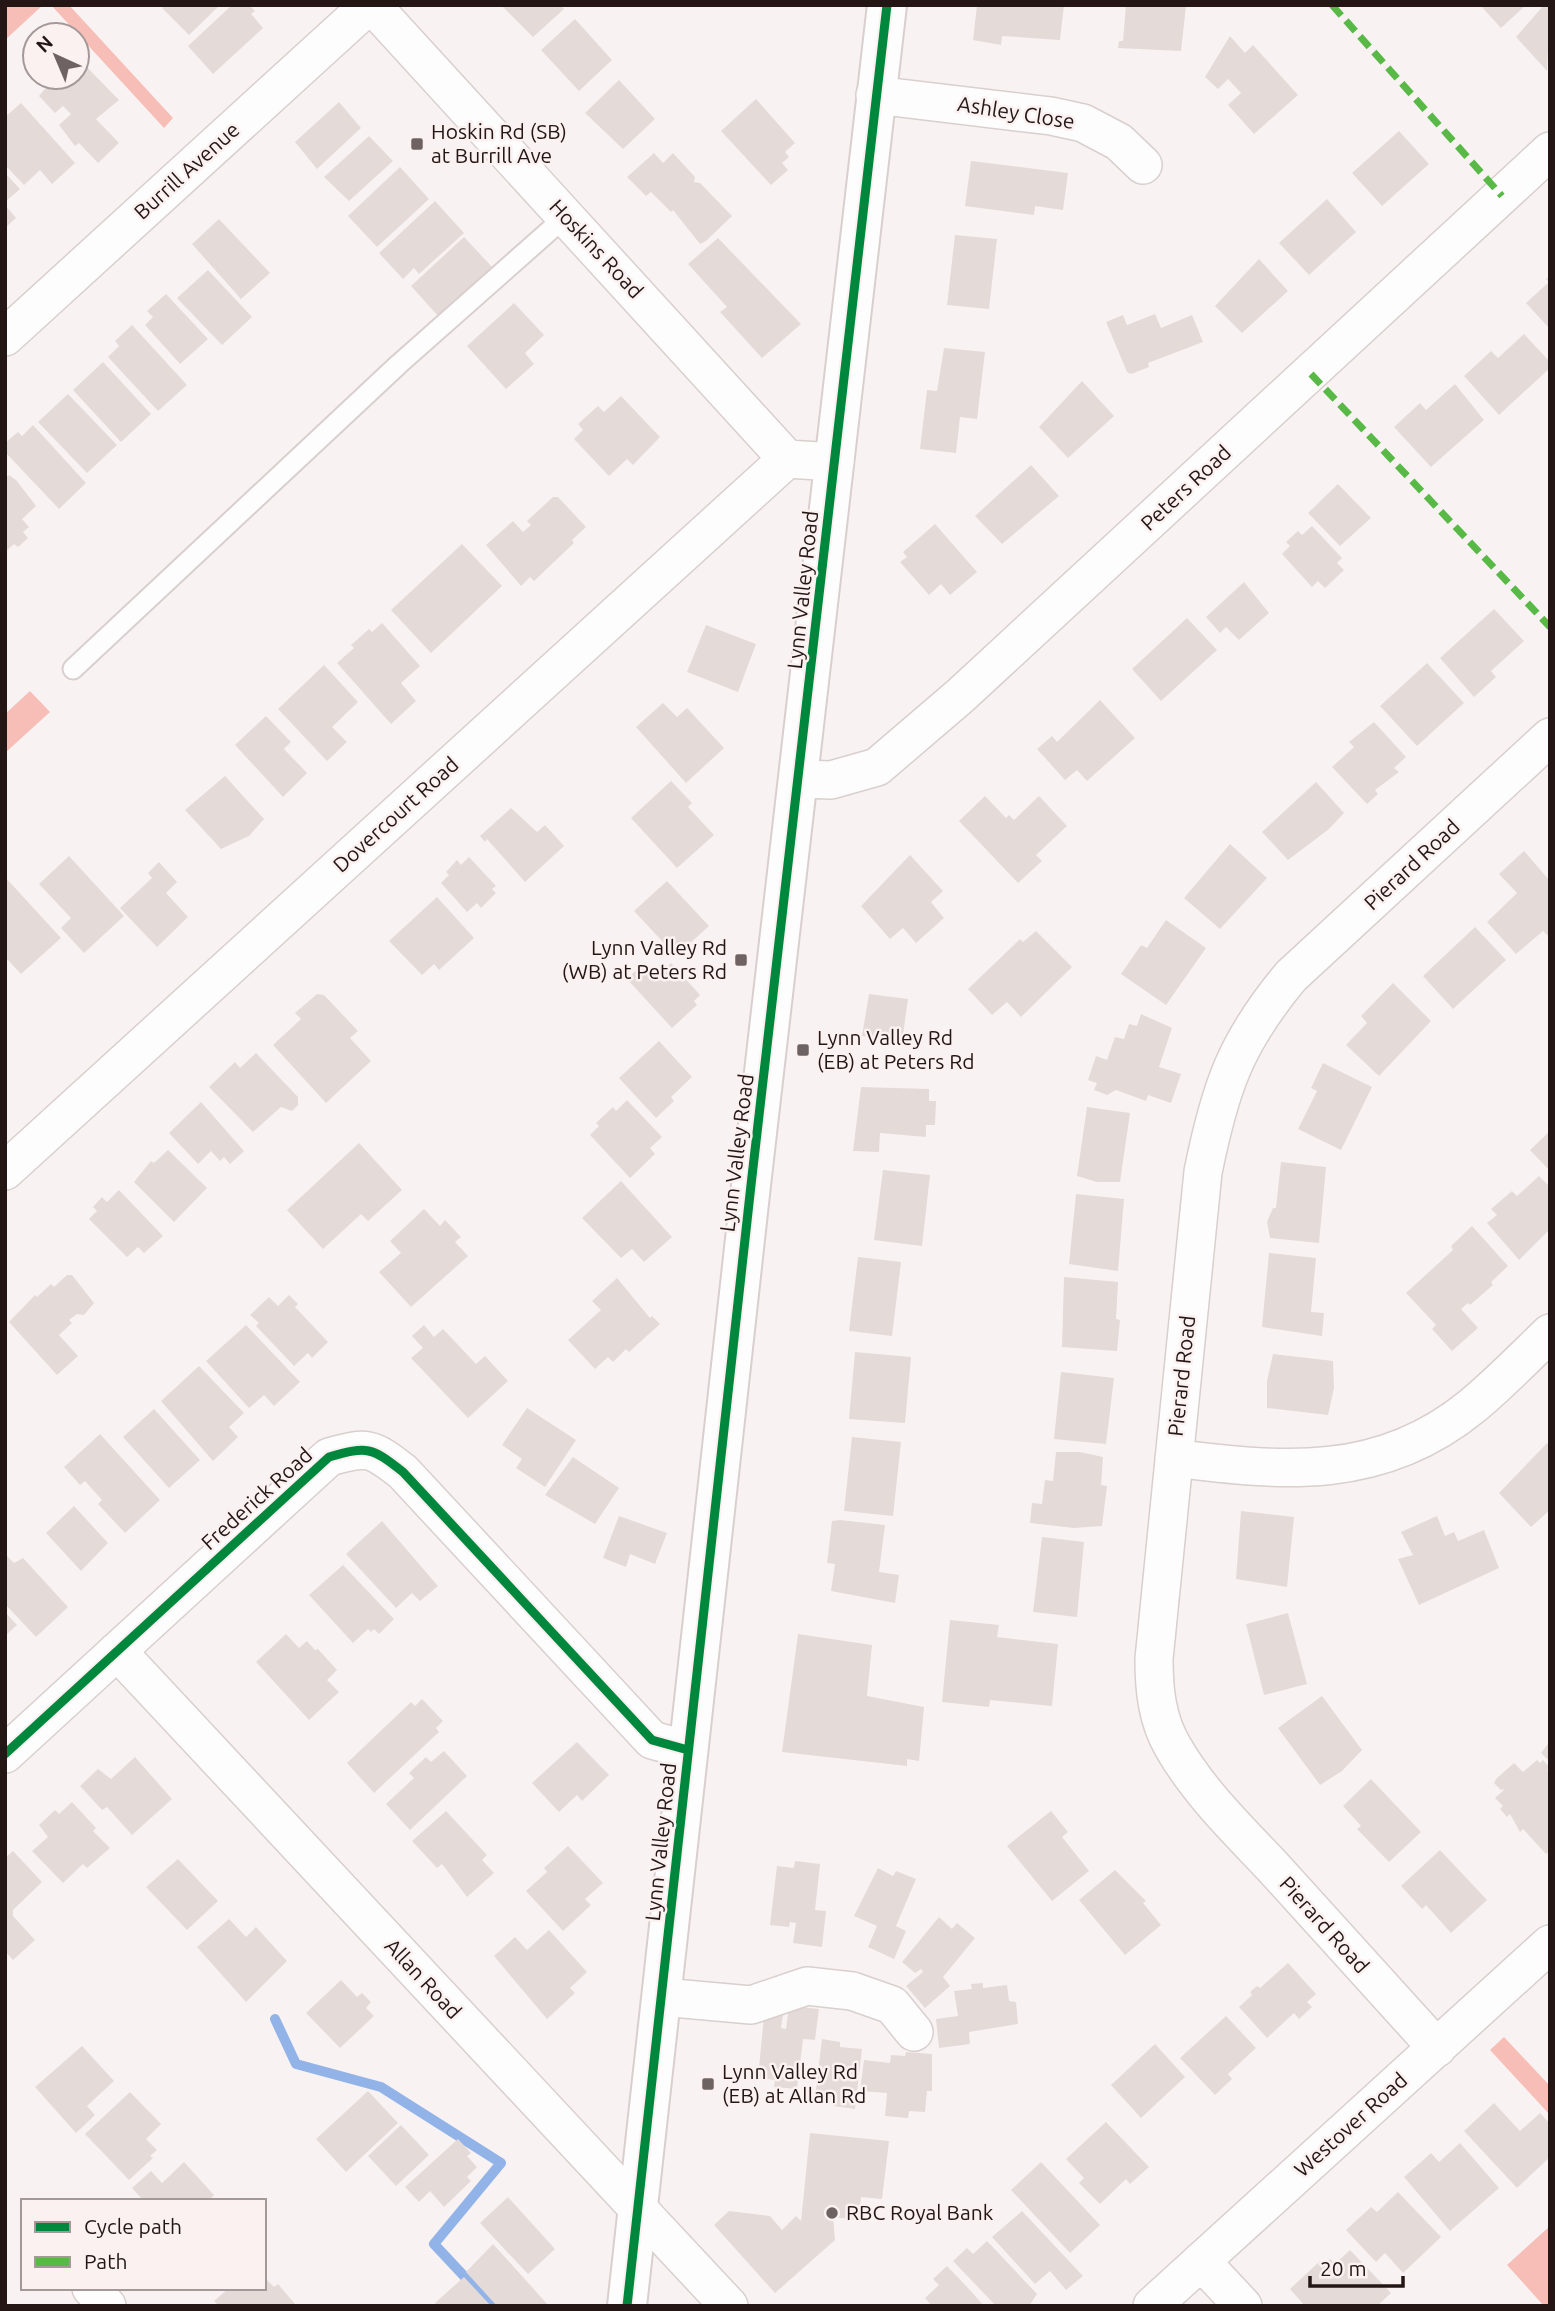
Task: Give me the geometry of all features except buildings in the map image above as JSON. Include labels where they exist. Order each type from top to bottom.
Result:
[{"type":"street","name":"Hoskins Road","points":[[371,5],[787,458]]},
{"type":"street","name":"Burrill Avenue","points":[[5,337],[371,5]]},
{"type":"street","name":"Lynn Valley Road","points":[[627,2306],[887,5]]},
{"type":"street","name":"Ashley Close","points":[[875,95],[1051,116],[1083,123],[1119,142],[1143,165]]},
{"type":"street","name":"Peters Road","points":[[799,779],[831,780],[877,767],[990,668],[1550,151]]},
{"type":"street","points":[[787,458],[835,462]]},
{"type":"street","name":"Dovercourt Road","points":[[5,1171],[787,458]]},
{"type":"street","name":"Pierard Road","points":[[1437,2048],[1209,1797],[1172,1746],[1159,1713],[1154,1685],[1203,1172],[1214,1116],[1233,1063],[1258,1016],[1291,976],[1550,737]]},
{"type":"street","points":[[1174,1458],[1303,1469],[1341,1466],[1376,1458],[1435,1433],[1471,1407],[1550,1334]]},
{"type":"street","name":"Frederick Road","points":[[5,1754],[329,1457],[362,1448],[381,1455],[403,1472],[652,1740],[688,1750]]},
{"type":"street","name":"Allan Road","points":[[117,1651],[729,2306]]},
{"type":"street","name":"Westover Road","points":[[1152,2306],[1550,1944]]},
{"type":"street","points":[[662,1997],[751,2005],[807,1986],[852,1991],[891,2005],[914,2032]]},
{"type":"street","points":[[1202,2261],[1243,2306]]},
{"type":"street","points":[[93,2290],[107,2306]]},
{"type":"lane","points":[[73,669],[399,364],[565,217]]},
{"type":"shaded area","points":[[5,5],[43,5],[26,21],[21,21],[21,25],[5,40]]},
{"type":"shaded area","points":[[51,5],[69,5],[84,21],[66,21]]},
{"type":"shaded area","points":[[91,29],[173,118],[164,128],[91,49]]},
{"type":"shaded area","points":[[30,691],[50,712],[5,753],[5,714]]},
{"type":"shaded area","points":[[1504,2037],[1550,2086],[1550,2115],[1490,2050]]},
{"type":"shaded area","points":[[1550,2226],[1550,2306],[1544,2306],[1507,2265]]},
{"type":"waterway","points":[[275,2019],[296,2064],[381,2087],[501,2163],[434,2244],[492,2306]]},
{"type":"marked path","points":[[1332,5],[1502,196]]},
{"type":"marked path","points":[[1311,374],[1550,627]]},
{"type":"cycle path","points":[[627,2306],[751,1185],[887,5]]},
{"type":"cycle path","points":[[5,1754],[329,1457],[361,1450],[376,1453],[403,1472],[652,1740],[688,1750]]},
{"type":"place","name":"Hoskin Rd (SB) at Burrill Ave","points":[[417,144]]},
{"type":"place","name":"Lynn Valley Rd (WB) at Peters Rd","points":[[741,960]]},
{"type":"place","name":"Lynn Valley Rd (EB) at Peters Rd","points":[[803,1050]]},
{"type":"place","name":"Lynn Valley Rd (EB) at Allan Rd","points":[[708,2084]]},
{"type":"place","name":"RBC Royal Bank","points":[[832,2213]]}]
